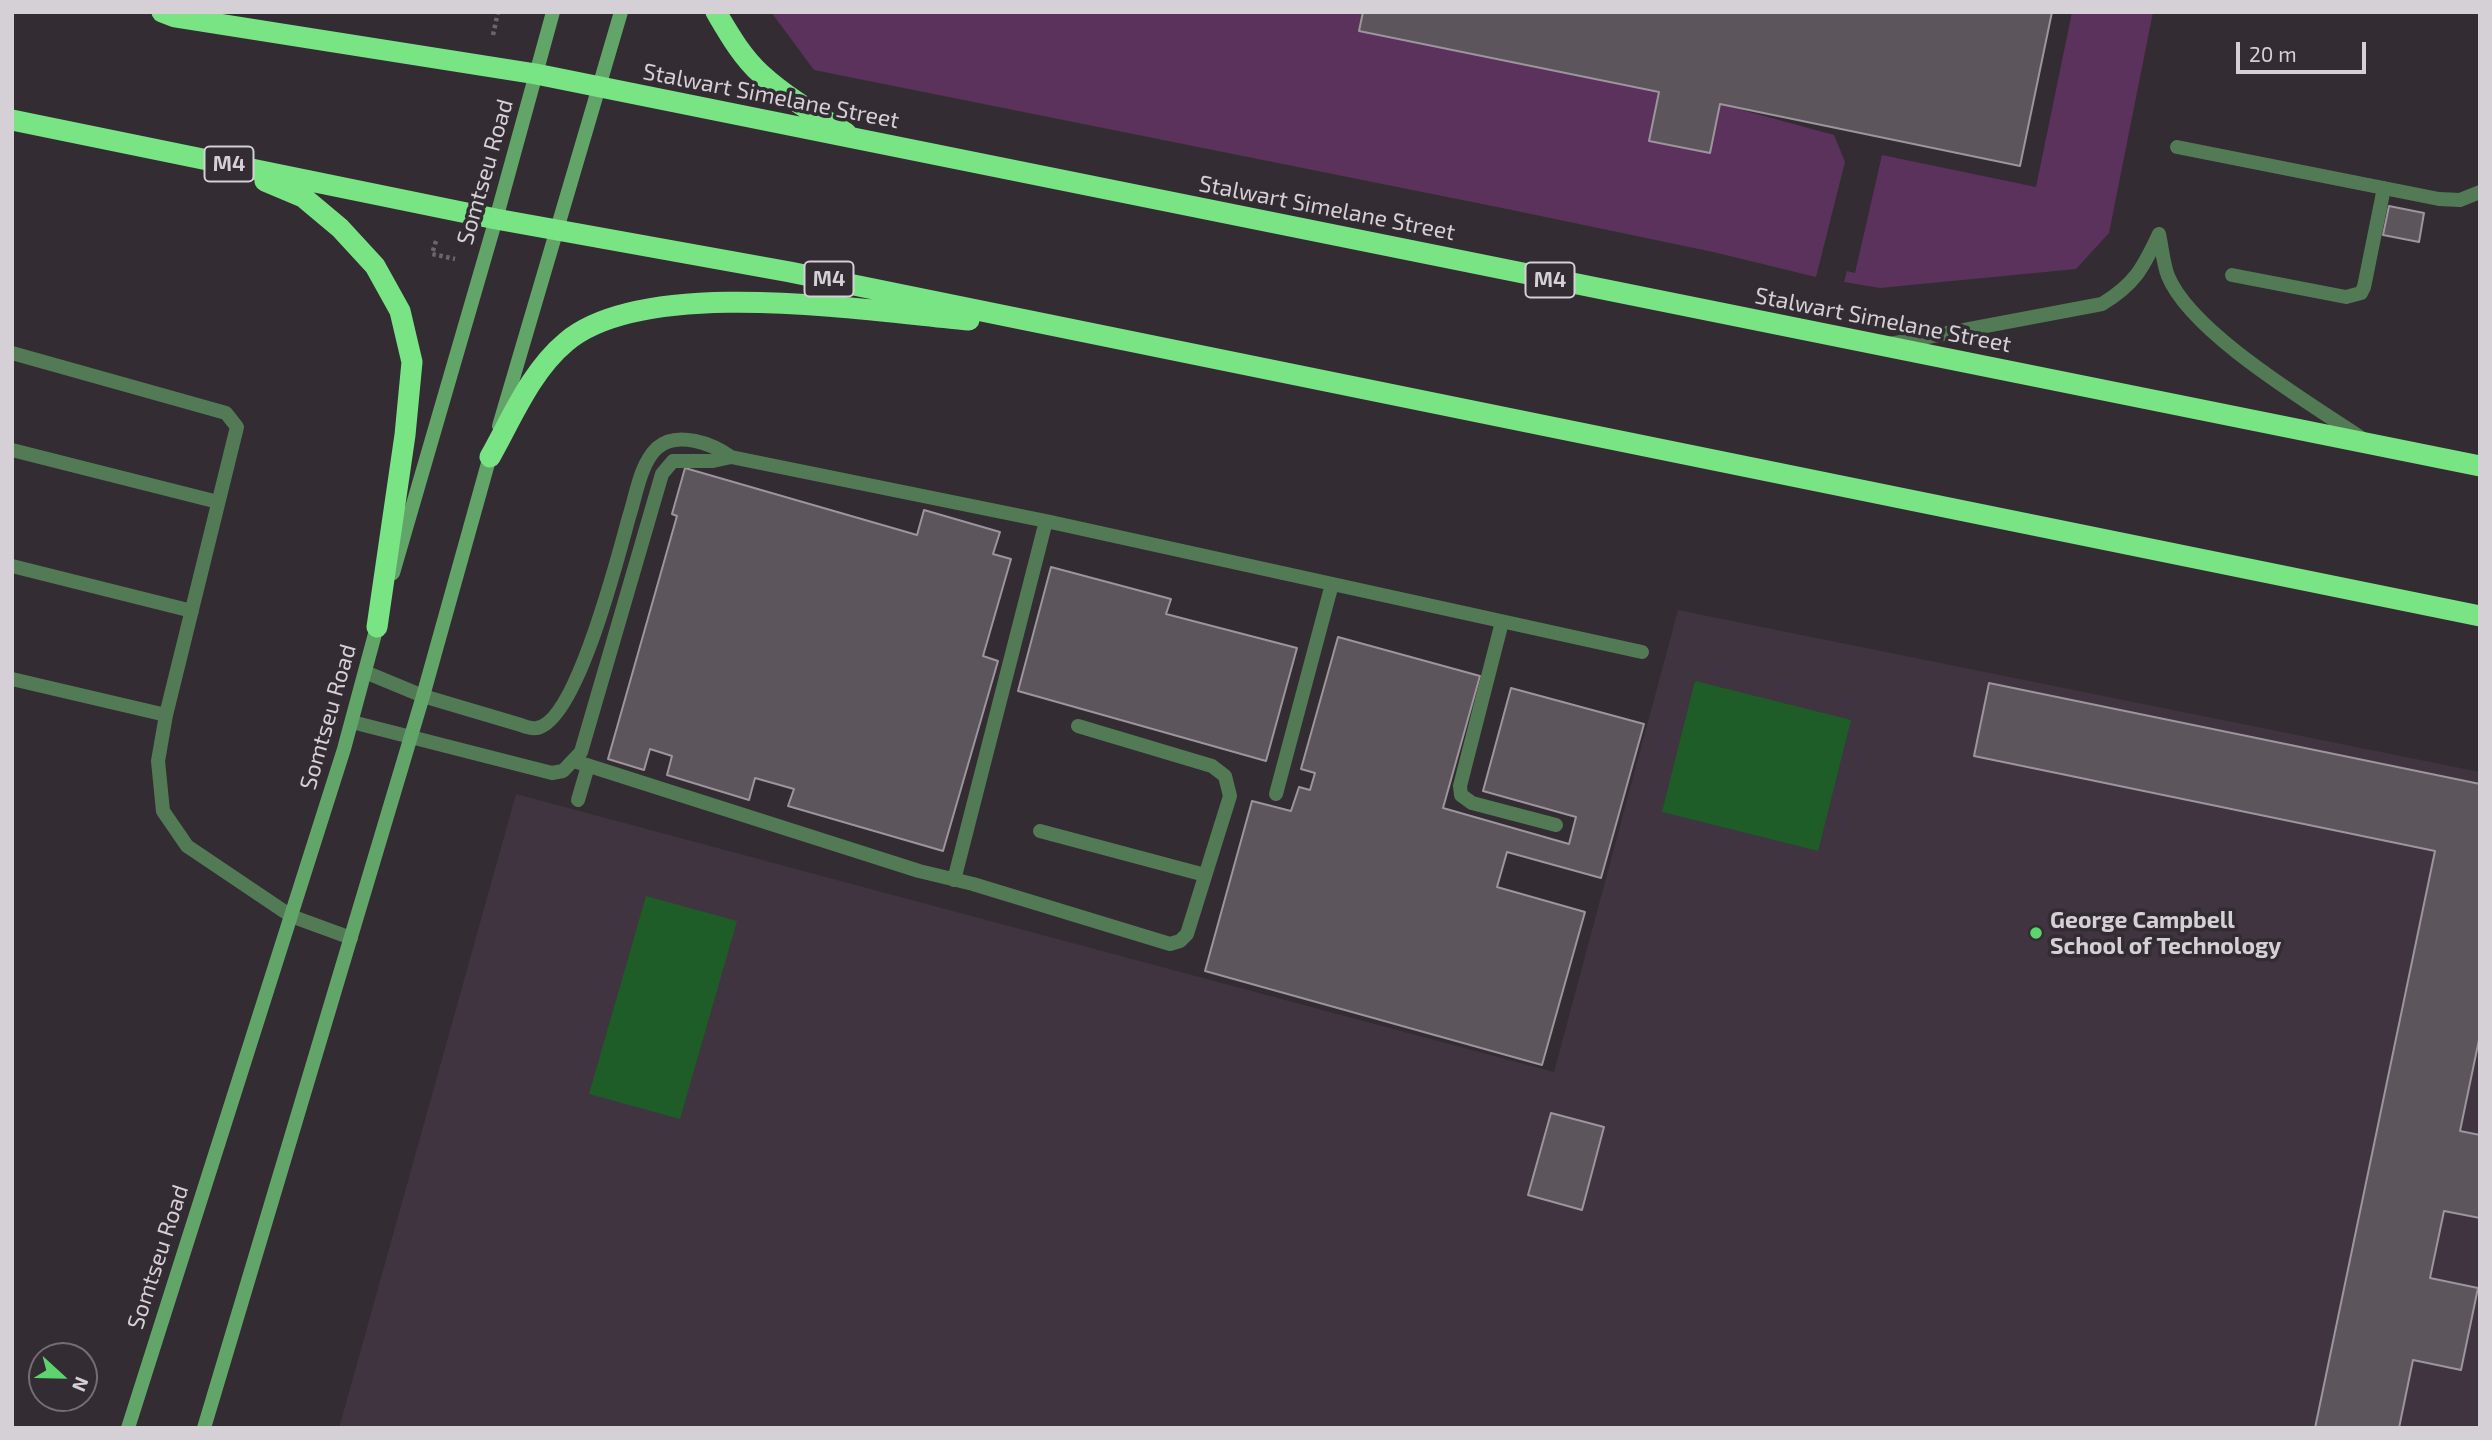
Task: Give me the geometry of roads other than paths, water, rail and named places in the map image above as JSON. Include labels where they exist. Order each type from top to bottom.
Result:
[{"type":"highway","name":"Stalwart Simelane Street","points":[[162,12],[189,19],[536,74],[2480,467]]},
{"type":"highway","points":[[716,12],[735,44],[759,73],[856,140]]},
{"type":"highway","name":"M4","points":[[12,120],[557,231],[790,271],[2480,616]]},
{"type":"highway","points":[[230,164],[303,197],[340,228],[375,266],[400,311],[411,362],[405,435],[377,628]]},
{"type":"highway","points":[[489,457],[540,369],[566,341],[604,319],[642,310],[706,303],[783,303],[1072,330]]},
{"type":"main road","name":"Somtseu Road","points":[[128,1428],[352,722],[553,12]]},
{"type":"main road","points":[[204,1428],[423,696],[489,457],[621,12]]},
{"type":"lane","points":[[2177,147],[2439,199],[2460,200],[2480,192]]},
{"type":"lane","points":[[2232,275],[2346,297],[2361,293],[2384,188]]},
{"type":"lane","points":[[1878,346],[2102,304],[2120,293],[2141,270],[2159,234],[2168,276],[2187,305],[2211,330],[2264,372],[2372,445]]},
{"type":"lane","points":[[12,353],[226,413],[237,428],[166,715],[158,761],[163,811],[187,846],[291,916],[351,938]]},
{"type":"lane","points":[[365,672],[423,696],[521,726],[535,729],[554,719],[572,689],[604,602],[642,474],[653,454],[667,442],[683,440],[715,445],[732,457],[1046,522],[1642,652]]},
{"type":"lane","points":[[12,450],[218,502]]},
{"type":"lane","points":[[578,800],[580,752],[662,474],[673,461],[713,461],[732,457]]},
{"type":"lane","points":[[954,880],[1046,522]]},
{"type":"lane","points":[[12,566],[192,611]]},
{"type":"lane","points":[[1276,793],[1332,584]]},
{"type":"lane","points":[[604,602],[624,607]]},
{"type":"lane","points":[[1502,622],[1460,786],[1461,795],[1472,803],[1556,825]]},
{"type":"lane","points":[[12,679],[166,715]]},
{"type":"lane","points":[[352,722],[552,774],[581,764],[1170,944],[1180,941],[1187,934],[1230,796],[1225,776],[1212,766],[1078,726]]},
{"type":"lane","points":[[1040,831],[1205,875]]},
{"type":"place","name":"George Campbell School of Technology","points":[[2036,933]]}]
